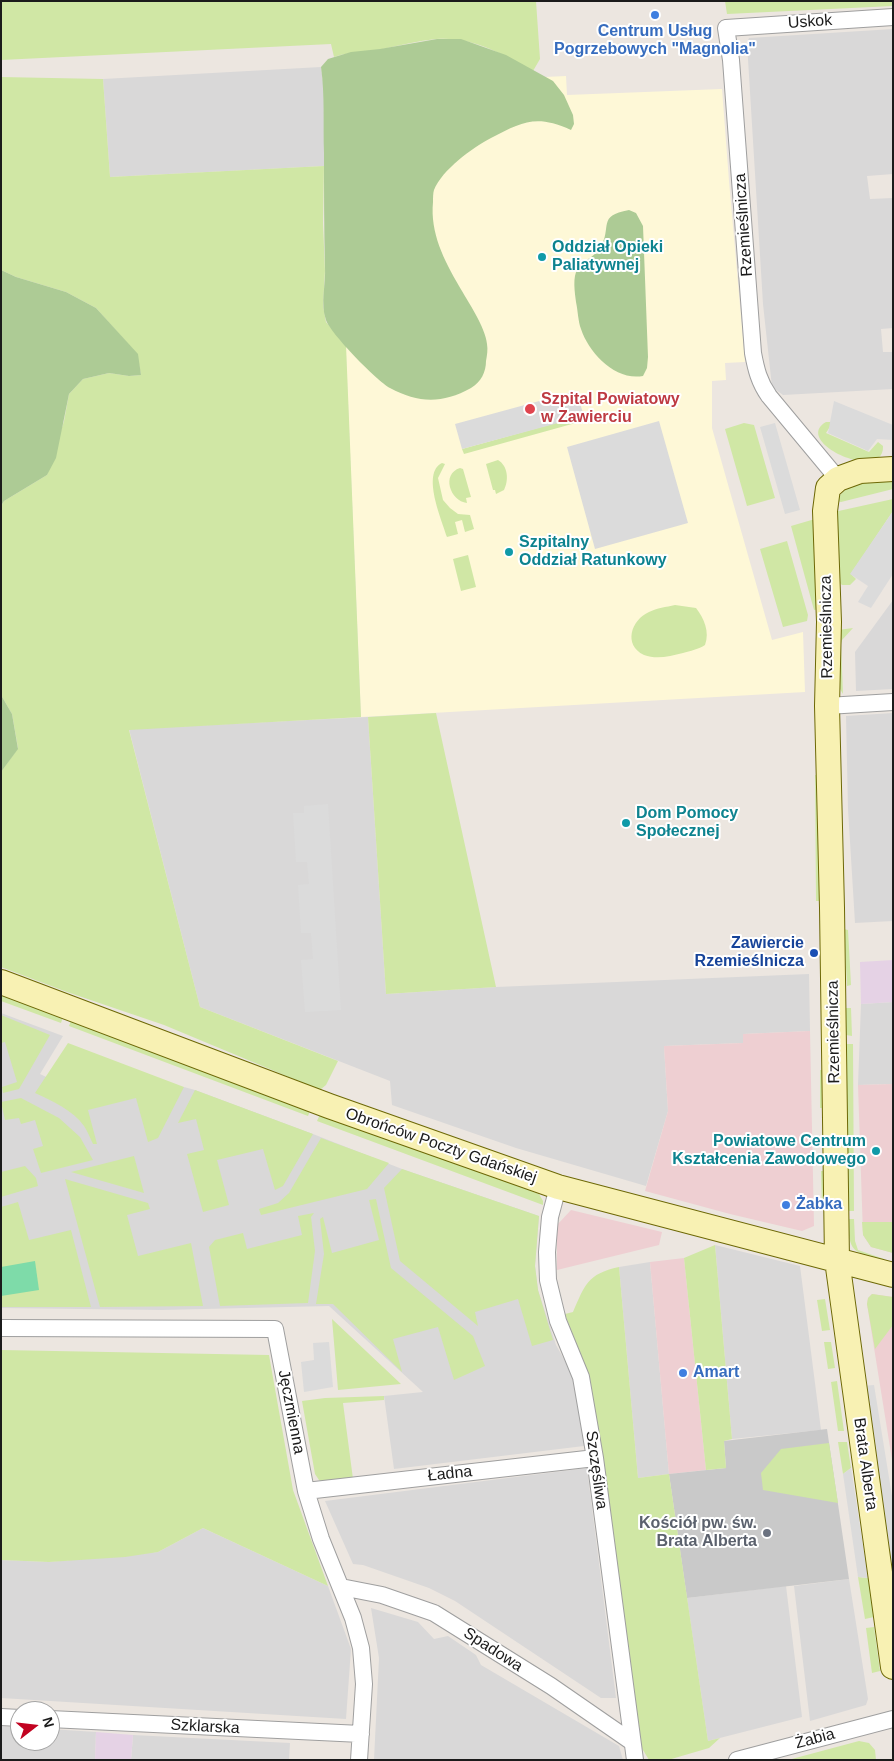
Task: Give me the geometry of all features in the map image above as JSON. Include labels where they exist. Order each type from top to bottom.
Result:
[{"type":"street","name":"Uskok","points":[[726,28],[893,17]]},
{"type":"street","name":"Rzemieślnicza","points":[[726,28],[731,60],[753,352],[756,369],[762,386],[769,396],[838,479],[828,488],[825,511],[829,622],[827,706],[837,1260]]},
{"type":"street","points":[[838,479],[860,471],[893,469]]},
{"type":"street","points":[[827,706],[893,702]]},
{"type":"street","name":"Obrońców Poczty Gdańskiej","points":[[1,982],[329,1106],[558,1187],[893,1275]]},
{"type":"street","name":"Szczęśliwa","points":[[558,1187],[550,1217],[547,1252],[548,1280],[558,1321],[581,1378],[595,1458],[635,1760]]},
{"type":"street","name":"Brata Alberta","points":[[837,1260],[893,1668]]},
{"type":"street","name":"Jęczmienna","points":[[1,1328],[275,1329],[306,1491],[320,1540],[353,1618],[361,1648],[364,1684],[359,1760]]},
{"type":"street","name":"Ładna","points":[[306,1491],[595,1458]]},
{"type":"street","name":"Spadowa","points":[[341,1587],[382,1595],[434,1613],[551,1686],[632,1742]]},
{"type":"street","name":"Szklarska","points":[[60,1719],[360,1734]]},
{"type":"street","name":"Żabia","points":[[737,1760],[893,1719]]},
{"type":"shaded area","points":[[893,29],[893,174],[867,176],[870,199],[893,198],[893,328],[881,329],[883,352],[893,352],[893,389],[783,395],[772,387],[763,304],[747,43],[749,38]]},
{"type":"shaded area","points":[[321,67],[324,90],[324,166],[110,177],[103,79]]},
{"type":"shaded area","name":"Szpital Powiatowy w Zawierciu","points":[[566,76],[567,95],[722,89],[745,362],[725,363],[726,380],[712,381],[712,428],[772,640],[803,632],[805,692],[361,717],[335,87]]},
{"type":"shaded area","points":[[576,391],[584,416],[462,449],[455,424]]},
{"type":"shaded area","points":[[834,401],[893,425],[893,440],[877,439],[868,451],[828,433]]},
{"type":"shaded area","points":[[659,421],[688,523],[595,549],[567,447]]},
{"type":"shaded area","points":[[775,423],[800,510],[785,514],[760,427]]},
{"type":"shaded area","points":[[893,511],[893,574],[871,608],[858,602],[868,586],[850,574]]},
{"type":"shaded area","points":[[893,600],[893,689],[856,691],[855,652]]},
{"type":"shaded area","points":[[893,713],[893,921],[855,923],[848,809],[846,716]]},
{"type":"shaded area","points":[[368,717],[386,994],[496,987],[809,974],[810,1031],[743,1034],[743,1043],[664,1046],[668,1111],[646,1186],[516,1148],[392,1105],[390,1081],[200,1007],[129,729]]},
{"type":"shaded area","points":[[328,804],[341,1010],[305,1012],[301,960],[313,959],[311,933],[301,933],[298,885],[309,884],[307,862],[296,862],[293,813],[304,813],[304,806]]},
{"type":"shaded area","points":[[893,960],[893,1002],[861,1004],[860,962]]},
{"type":"shaded area","points":[[893,1002],[893,1084],[858,1085],[861,1004]]},
{"type":"shaded area","points":[[1,1013],[63,1036],[40,1074],[65,1086],[184,1087],[195,1090],[402,1169],[539,1216],[535,1266],[538,1290],[556,1345],[577,1382],[584,1446],[394,1469],[384,1396],[423,1392],[329,1306],[162,1310],[1,1308]]},
{"type":"shaded area","points":[[810,1031],[814,1226],[802,1231],[645,1191],[668,1111],[664,1046],[743,1043],[743,1034]]},
{"type":"shaded area","name":"Powiatowe Centrum Kształcenia Zawodowego","points":[[893,1084],[893,1253],[871,1247],[863,1235],[858,1085]]},
{"type":"shaded area","points":[[571,1210],[662,1232],[659,1245],[557,1270],[557,1225]]},
{"type":"shaded area","points":[[715,1245],[800,1266],[821,1430],[732,1439]]},
{"type":"shaded area","points":[[684,1258],[706,1470],[669,1474],[650,1262]]},
{"type":"shaded area","points":[[650,1262],[669,1474],[638,1478],[619,1267]]},
{"type":"shaded area","points":[[872,1294],[893,1297],[893,1466],[867,1304],[868,1298]]},
{"type":"shaded area","points":[[329,1342],[333,1387],[304,1392],[301,1362],[314,1360],[313,1343]]},
{"type":"shaded area","points":[[874,1385],[893,1502],[893,1585],[862,1386]]},
{"type":"shaded area","points":[[827,1429],[849,1579],[687,1598],[669,1474],[726,1468],[724,1441]]},
{"type":"shaded area","points":[[587,1468],[616,1698],[601,1698],[455,1601],[429,1588],[363,1565],[353,1564],[325,1501]]},
{"type":"shaded area","points":[[851,1468],[868,1578],[858,1577],[843,1474]]},
{"type":"shaded area","points":[[203,1528],[328,1586],[351,1649],[346,1719],[1,1698],[1,1560],[49,1562],[158,1552]]},
{"type":"shaded area","points":[[849,1579],[868,1699],[866,1705],[810,1721],[794,1586]]},
{"type":"shaded area","points":[[786,1586],[802,1717],[708,1741],[687,1598]]},
{"type":"shaded area","points":[[371,1608],[418,1622],[434,1639],[448,1636],[476,1655],[481,1665],[619,1746],[623,1760],[374,1760],[379,1658]]},
{"type":"shaded area","points":[[1,1726],[10,1726],[10,1751],[60,1751],[60,1730],[96,1732],[95,1760],[1,1760]]},
{"type":"shaded area","points":[[96,1732],[133,1735],[131,1760],[95,1760]]},
{"type":"shaded area","points":[[133,1735],[290,1743],[289,1760],[131,1760]]},
{"type":"green space","points":[[1,1],[536,1],[540,59],[533,71],[510,58],[474,43],[461,40],[436,39],[334,57],[331,44],[1,60]]},
{"type":"green space","points":[[725,1],[893,1],[893,6],[727,14]]},
{"type":"green space","points":[[437,39],[461,39],[506,55],[553,81],[564,95],[573,115],[574,124],[571,130],[548,122],[538,121],[521,124],[483,142],[458,160],[438,182],[433,196],[433,213],[439,246],[453,276],[480,322],[486,337],[487,350],[484,373],[475,386],[450,397],[430,400],[410,397],[384,384],[365,367],[336,335],[329,326],[324,314],[324,110],[321,67],[328,59],[351,52]]},
{"type":"green space","points":[[1,77],[103,79],[110,177],[324,166],[323,223],[325,271],[323,306],[326,322],[346,345],[361,717],[129,730],[200,1007],[338,1061],[326,1085],[320,1090],[164,1025],[1,967],[1,772],[18,748],[12,714],[1,695],[1,506],[4,501],[47,475],[64,421],[69,394],[83,379],[109,373],[129,376],[141,375],[137,354],[96,308],[66,292],[16,277],[1,270]]},
{"type":"green space","points":[[629,210],[636,213],[643,226],[648,357],[647,368],[643,376],[623,374],[613,370],[590,347],[581,329],[574,280],[580,265],[600,248],[604,241],[609,219],[619,212]]},
{"type":"green space","points":[[1,270],[16,277],[66,292],[96,308],[138,354],[141,375],[129,376],[109,373],[83,379],[69,394],[56,458],[47,475],[4,501],[1,506]]},
{"type":"green space","points":[[588,414],[590,419],[464,454],[462,449]]},
{"type":"green space","points":[[826,422],[833,422],[826,433],[869,452],[878,442],[883,446],[880,457],[870,461],[857,460],[842,456],[829,448],[820,440],[818,430]]},
{"type":"green space","points":[[744,423],[754,425],[775,498],[747,506],[725,429]]},
{"type":"green space","points":[[498,460],[506,469],[507,482],[504,490],[496,494],[495,490],[493,490],[486,464]]},
{"type":"green space","points":[[442,463],[445,464],[438,478],[443,500],[458,514],[470,515],[474,529],[465,532],[462,520],[455,522],[458,534],[447,537],[433,486],[433,476],[436,468]]},
{"type":"green space","points":[[460,468],[463,469],[471,497],[466,498],[467,503],[456,498],[450,487],[449,481],[451,476],[454,471]]},
{"type":"green space","points":[[893,477],[893,489],[841,502],[836,501],[848,488],[860,481]]},
{"type":"green space","points":[[893,499],[893,511],[851,574],[856,579],[850,585],[842,585],[837,580],[834,512]]},
{"type":"green space","points":[[815,519],[818,609],[814,610],[791,526]]},
{"type":"green space","points":[[787,541],[808,615],[807,621],[783,627],[760,549]]},
{"type":"green space","points":[[468,555],[476,587],[461,591],[453,559]]},
{"type":"green space","points":[[675,605],[696,608],[705,625],[707,635],[705,645],[691,651],[664,657],[644,655],[637,651],[633,645],[632,633],[638,621],[652,611]]},
{"type":"green space","points":[[853,628],[842,640],[841,644],[843,694],[840,689],[838,630]]},
{"type":"green space","points":[[1,695],[12,714],[18,749],[1,772]]},
{"type":"green space","points":[[436,713],[496,987],[386,994],[368,717]]},
{"type":"green space","points":[[815,775],[818,775],[820,901],[816,901]]},
{"type":"green space","points":[[844,929],[848,930],[851,985],[847,986]]},
{"type":"green space","points":[[1,990],[64,1014],[61,1023],[1,1001]]},
{"type":"green space","points":[[846,1008],[851,1008],[852,1036],[846,1035]]},
{"type":"green space","points":[[1,1015],[50,1035],[19,1089],[3,1093],[2,1087],[17,1082],[5,1042],[1,1043]]},
{"type":"green space","points":[[72,1018],[311,1108],[308,1116],[69,1026]]},
{"type":"green space","points":[[68,1043],[184,1087],[158,1138],[148,1142],[136,1098],[88,1110],[97,1144],[93,1144],[84,1126],[74,1115],[62,1106],[35,1093]]},
{"type":"green space","points":[[846,1044],[853,1044],[854,1211],[847,1211]]},
{"type":"green space","points":[[820,1070],[823,1070],[823,1108],[820,1108]]},
{"type":"green space","points":[[195,1090],[313,1134],[283,1186],[275,1190],[263,1149],[217,1160],[229,1205],[203,1212],[187,1154],[204,1150],[196,1119],[178,1123]]},
{"type":"green space","points":[[21,1098],[59,1118],[80,1137],[93,1160],[41,1173],[33,1149],[43,1146],[35,1120],[21,1124],[19,1118],[5,1120],[1,1102]]},
{"type":"green space","points":[[321,1112],[539,1194],[543,1205],[317,1121]]},
{"type":"green space","points":[[321,1138],[389,1163],[367,1189],[261,1215],[259,1209],[278,1203],[289,1193]]},
{"type":"green space","points":[[134,1156],[144,1193],[71,1172]]},
{"type":"green space","points":[[25,1166],[36,1178],[38,1186],[1,1197],[1,1172]]},
{"type":"green space","points":[[402,1169],[539,1216],[535,1266],[538,1290],[553,1340],[532,1346],[518,1299],[475,1312],[478,1326],[400,1261],[384,1188]]},
{"type":"green space","points":[[821,1171],[824,1171],[825,1209],[822,1209]]},
{"type":"green space","points":[[65,1179],[148,1203],[150,1209],[127,1215],[138,1256],[191,1243],[203,1306],[100,1307]]},
{"type":"green space","points":[[376,1199],[391,1268],[473,1336],[485,1366],[454,1380],[438,1327],[393,1339],[402,1372],[333,1304],[316,1304],[324,1254],[320,1219],[323,1217],[332,1253],[379,1240],[369,1200]]},
{"type":"green space","points":[[18,1202],[29,1240],[71,1230],[91,1307],[1,1307],[1,1207]]},
{"type":"green space","points":[[314,1213],[311,1217],[315,1251],[308,1303],[220,1306],[209,1247],[215,1240],[243,1233],[247,1249],[302,1235],[298,1216]]},
{"type":"green space","points":[[848,1219],[854,1219],[855,1241],[858,1250],[884,1259],[883,1261],[854,1249],[851,1245]]},
{"type":"green space","points":[[862,1222],[893,1222],[893,1253],[871,1247],[863,1235]]},
{"type":"green space","points":[[715,1245],[732,1439],[724,1441],[726,1468],[706,1470],[684,1258]]},
{"type":"green space","points":[[35,1261],[39,1290],[1,1296],[1,1267]]},
{"type":"green space","points":[[619,1267],[638,1478],[669,1474],[708,1741],[720,1738],[709,1748],[668,1760],[649,1760],[640,1745],[597,1422],[584,1367],[565,1314],[573,1312],[588,1282],[600,1273]]},
{"type":"green space","points":[[872,1294],[893,1297],[893,1325],[875,1349],[867,1304],[868,1298]]},
{"type":"green space","points":[[825,1299],[830,1330],[822,1331],[817,1300]]},
{"type":"green space","points":[[332,1319],[401,1384],[338,1390]]},
{"type":"green space","points":[[824,1342],[831,1342],[835,1368],[828,1369]]},
{"type":"green space","points":[[1,1350],[269,1355],[293,1490],[328,1586],[203,1528],[158,1552],[125,1557],[49,1562],[1,1560]]},
{"type":"green space","points":[[837,1381],[844,1431],[838,1431],[831,1382]]},
{"type":"green space","points":[[384,1396],[384,1400],[343,1403],[353,1479],[323,1482],[319,1480],[315,1474],[302,1401],[325,1398]]},
{"type":"green space","points":[[838,1442],[847,1442],[851,1468],[843,1474]]},
{"type":"green space","points":[[829,1443],[838,1503],[763,1490],[761,1473],[781,1449]]},
{"type":"green space","points":[[858,1577],[868,1578],[874,1617],[865,1619]]},
{"type":"green space","points":[[874,1627],[880,1671],[872,1673],[866,1628]]},
{"type":"green space","points":[[859,1741],[869,1743],[875,1750],[876,1760],[788,1760]]},
{"type":"place","name":"Centrum Usług Pogrzebowych \"Magnolia\"","points":[[655,15]]},
{"type":"place","name":"Oddział Opieki Paliatywnej","points":[[542,257]]},
{"type":"place","name":"Szpital Powiatowy w Zawierciu","points":[[530,409]]},
{"type":"place","name":"Szpitalny Oddział Ratunkowy","points":[[509,552]]},
{"type":"place","name":"Dom Pomocy Społecznej","points":[[626,823]]},
{"type":"place","name":"Zawiercie Rzemieślnicza","points":[[814,953]]},
{"type":"place","name":"Powiatowe Centrum Kształcenia Zawodowego","points":[[876,1151]]},
{"type":"place","name":"Żabka","points":[[786,1205]]},
{"type":"place","name":"Amart","points":[[683,1373]]},
{"type":"place","name":"Kościół pw. św. Brata Alberta","points":[[767,1533]]}]
